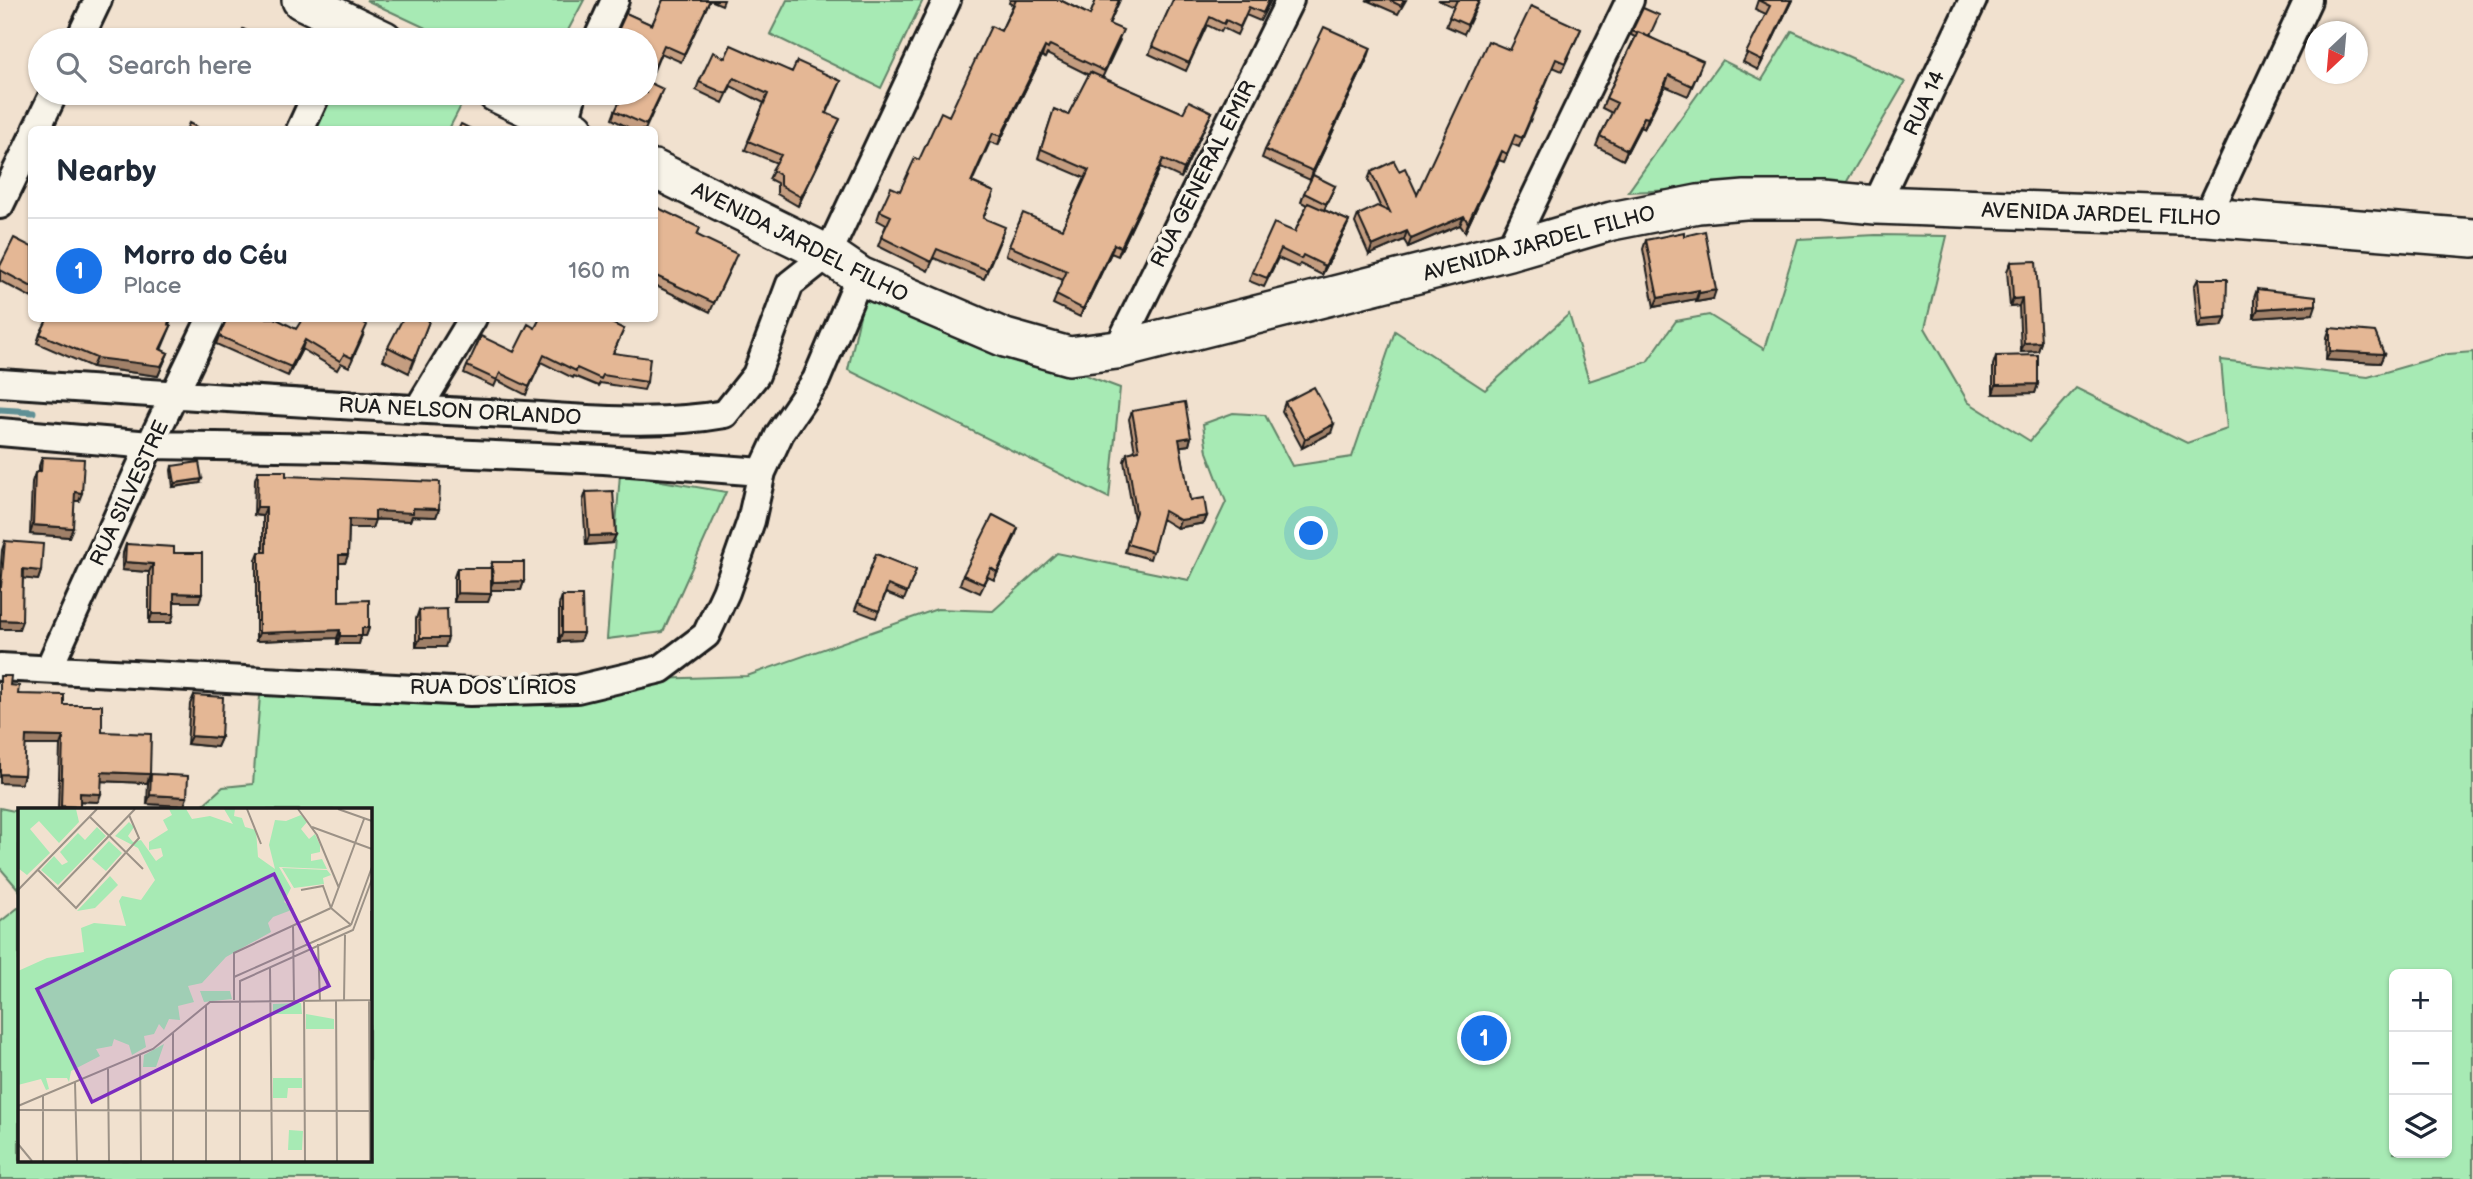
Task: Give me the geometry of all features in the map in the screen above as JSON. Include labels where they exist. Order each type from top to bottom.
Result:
[{"type":"main road","points":[[301,0],[340,28]]},
{"type":"main road","points":[[530,105],[569,119]]},
{"type":"main road","name":"AVENIDA JARDEL FILHO","points":[[658,171],[828,254],[860,276],[1043,351],[1069,356],[1117,350],[1509,251],[1612,221],[1698,204],[1745,200],[1810,200],[1875,205],[2207,217],[2473,238]]},
{"type":"street","points":[[85,28],[98,0]]},
{"type":"street","points":[[602,28],[615,0]]},
{"type":"street","points":[[828,254],[947,0]]},
{"type":"street","name":"RUA GENERAL EMIR","points":[[1117,350],[1290,0]]},
{"type":"street","points":[[1509,251],[1630,0]]},
{"type":"street","name":"RUA 14","points":[[1875,205],[1973,0]]},
{"type":"street","points":[[2207,217],[2308,0]]},
{"type":"street","points":[[38,126],[48,105]]},
{"type":"street","points":[[302,126],[311,105]]},
{"type":"street","points":[[0,205],[28,147]]},
{"type":"street","name":"RUA NELSON ORLANDO","points":[[0,383],[418,409],[688,421],[725,414],[756,375],[790,284],[828,254]]},
{"type":"street","name":"RUA DOS LÍRIOS","points":[[0,667],[470,692],[577,689],[662,669],[706,635],[726,592],[751,521],[762,472],[780,433],[816,380],[860,276]]},
{"type":"street","name":"RUA SILVESTRE","points":[[49,668],[209,322]]},
{"type":"street","points":[[418,409],[471,322]]},
{"type":"street","name":"RUA NELSON ORLANDO","points":[[0,432],[150,445],[353,448],[604,460],[762,472]]},
{"type":"green space","points":[[366,0],[584,0],[569,28],[426,28]]},
{"type":"green space","points":[[787,0],[923,0],[881,88],[770,34]]},
{"type":"green space","points":[[1792,31],[1905,82],[1846,183],[1628,192],[1722,60],[1762,80]]},
{"type":"green space","points":[[322,105],[461,105],[451,126],[311,126]]},
{"type":"green space","points":[[1876,235],[1947,236],[1925,328],[1968,402],[2030,441],[2076,388],[2187,443],[2227,429],[2221,360],[2368,377],[2448,354],[2473,352],[2473,1179],[0,1179],[0,922],[18,908],[18,1162],[371,1162],[371,808],[199,808],[223,787],[253,784],[260,696],[375,688],[747,676],[937,609],[993,611],[1057,553],[1189,580],[1226,502],[1207,452],[1203,424],[1233,413],[1265,415],[1292,466],[1352,457],[1395,331],[1485,390],[1569,314],[1589,381],[1647,362],[1676,321],[1709,315],[1764,349],[1798,239]]},
{"type":"green space","points":[[865,293],[1120,388],[1109,498],[848,370]]},
{"type":"green space","points":[[620,474],[726,492],[663,632],[607,639]]},
{"type":"green space","points":[[0,808],[18,812],[18,889],[0,868]]},
{"type":"building","points":[[663,0],[710,0],[684,54],[664,45],[658,59],[658,28],[619,28],[626,13],[652,25]]},
{"type":"building","points":[[1016,0],[1060,0],[1090,15],[1096,0],[1119,0],[1109,24],[1123,30],[1104,71],[1050,45],[1048,49],[1045,47],[1001,136],[993,133],[971,182],[994,192],[983,218],[1005,227],[987,270],[937,249],[931,262],[881,237],[891,216],[880,211],[891,187],[900,191],[915,158],[919,160],[941,112],[949,116],[991,26],[1001,31]]},
{"type":"building","points":[[1173,0],[1269,0],[1263,13],[1249,7],[1240,27],[1226,20],[1224,24],[1210,17],[1189,63],[1152,46]]},
{"type":"building","points":[[1389,0],[1404,0],[1401,6]]},
{"type":"building","points":[[1457,0],[1479,0],[1467,25],[1449,17]]},
{"type":"building","points":[[1758,0],[1791,0],[1762,61],[1746,53],[1770,6]]},
{"type":"building","points":[[1531,6],[1581,29],[1565,63],[1556,59],[1522,138],[1515,135],[1507,154],[1502,151],[1468,223],[1464,216],[1411,239],[1407,231],[1372,246],[1358,215],[1377,206],[1390,212],[1371,172],[1394,161],[1399,171],[1405,168],[1417,194],[1488,41],[1510,50]]},
{"type":"building","points":[[1643,8],[1659,15],[1649,37],[1632,31]]},
{"type":"building","points":[[1324,27],[1371,48],[1313,171],[1265,150]]},
{"type":"building","points":[[1638,32],[1703,61],[1692,86],[1669,75],[1648,118],[1644,117],[1627,150],[1600,136],[1617,103],[1606,98]]},
{"type":"building","points":[[731,45],[792,72],[797,61],[841,81],[826,113],[840,119],[801,197],[780,185],[780,175],[772,170],[781,155],[748,141],[768,94],[734,78],[726,94],[699,82],[713,52],[725,58]]},
{"type":"building","points":[[1090,72],[1183,113],[1189,101],[1212,112],[1184,169],[1163,159],[1121,247],[1114,244],[1083,309],[1056,295],[1067,271],[1009,246],[1023,213],[1062,229],[1089,170],[1041,149],[1054,109],[1068,115]]},
{"type":"building","points":[[658,87],[663,89],[658,100]]},
{"type":"building","points":[[618,105],[655,105],[646,125],[615,111]]},
{"type":"building","points":[[1313,175],[1335,186],[1326,204],[1304,193]]},
{"type":"building","points":[[1308,203],[1349,221],[1325,266],[1303,255],[1301,259],[1281,249],[1267,278],[1252,272],[1274,223],[1295,232]]},
{"type":"building","points":[[658,208],[700,228],[697,235],[737,254],[714,303],[658,277]]},
{"type":"building","points":[[1705,231],[1716,290],[1699,293],[1699,290],[1658,298],[1646,240],[1684,232],[1684,236]]},
{"type":"building","points":[[14,238],[28,245],[28,285],[0,270]]},
{"type":"building","points":[[2036,261],[2041,342],[2024,343],[2022,298],[2013,299],[2011,262]]},
{"type":"building","points":[[2198,279],[2227,279],[2226,317],[2202,319]]},
{"type":"building","points":[[2257,289],[2316,296],[2316,305],[2258,309]]},
{"type":"building","points":[[46,322],[169,322],[171,326],[160,349],[168,353],[161,366],[96,358],[40,334]]},
{"type":"building","points":[[225,322],[283,322],[296,329],[300,322],[363,322],[367,325],[352,358],[344,354],[340,361],[305,340],[291,367],[219,336]]},
{"type":"building","points":[[401,322],[429,322],[414,360],[388,347]]},
{"type":"building","points":[[538,322],[609,322],[624,329],[613,353],[650,358],[647,382],[603,375],[601,379],[577,368],[576,371],[544,355],[529,387],[500,373],[497,380],[467,366],[481,336],[514,352],[528,324],[535,328]]},
{"type":"building","points":[[2330,328],[2375,332],[2384,354],[2330,351]]},
{"type":"building","points":[[2038,355],[2038,384],[1996,385],[1996,356]]},
{"type":"building","points":[[1314,387],[1334,424],[1305,439],[1285,402]]},
{"type":"building","points":[[1185,402],[1191,437],[1179,439],[1190,500],[1204,498],[1207,516],[1180,520],[1164,511],[1153,552],[1127,544],[1136,512],[1127,453],[1139,450],[1132,411]]},
{"type":"building","points":[[42,457],[84,459],[82,493],[75,492],[73,528],[33,525],[35,473],[41,471]]},
{"type":"building","points":[[199,462],[202,479],[175,483],[172,466]]},
{"type":"building","points":[[258,471],[286,471],[286,476],[440,482],[439,509],[413,508],[413,513],[375,511],[375,520],[349,519],[348,555],[339,555],[339,601],[369,600],[369,628],[362,628],[362,636],[340,636],[340,630],[259,633],[259,552],[266,552],[266,507],[257,507]]},
{"type":"building","points":[[613,491],[616,535],[589,536],[586,492]]},
{"type":"building","points":[[993,515],[1018,528],[997,572],[991,568],[983,584],[963,575]]},
{"type":"building","points":[[5,541],[43,544],[41,571],[23,569],[22,621],[0,620]]},
{"type":"building","points":[[126,544],[174,547],[174,553],[202,553],[202,594],[174,593],[174,614],[152,614],[153,564],[125,562]]},
{"type":"building","points":[[876,554],[916,570],[907,593],[888,585],[879,611],[858,603]]},
{"type":"building","points":[[492,562],[524,562],[524,581],[493,582]]},
{"type":"building","points":[[457,568],[491,568],[491,594],[457,593]]},
{"type":"building","points":[[562,596],[582,596],[583,633],[562,633]]},
{"type":"building","points":[[447,609],[448,638],[420,638],[419,610]]},
{"type":"building","points":[[0,676],[11,676],[10,685],[19,686],[18,694],[64,695],[64,705],[102,705],[102,732],[151,734],[150,774],[102,772],[101,794],[80,793],[80,807],[61,806],[63,737],[26,736],[24,775],[0,774]]},
{"type":"building","points":[[194,695],[223,697],[221,738],[191,736]]},
{"type":"building","points":[[151,774],[188,776],[187,797],[150,795]]},
{"type":"waterway","points":[[0,410],[33,412]]},
{"type":"place","name":"Morro do Céu","points":[[1484,1038]]}]
